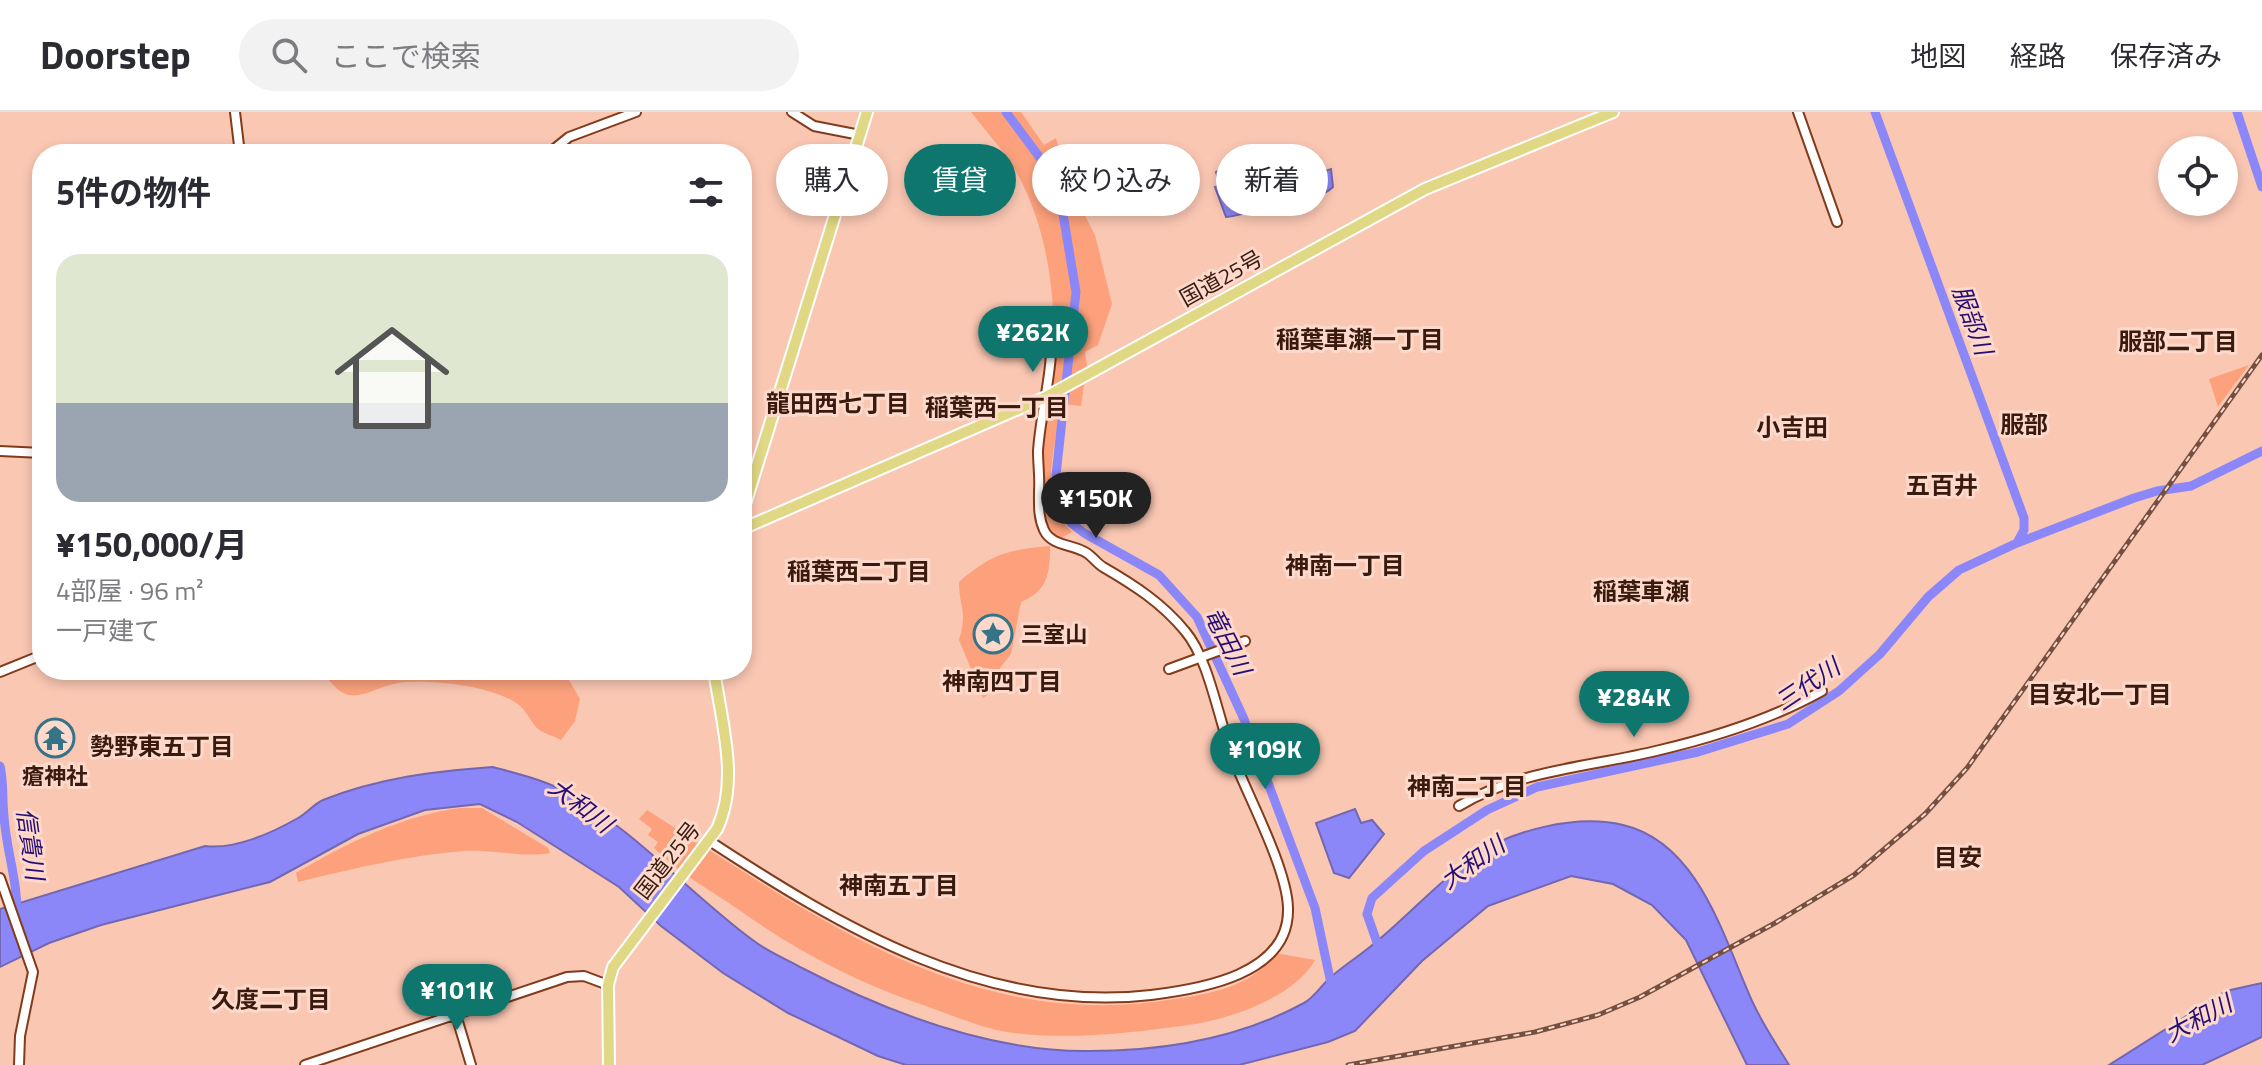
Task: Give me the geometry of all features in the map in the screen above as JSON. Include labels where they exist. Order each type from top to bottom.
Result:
[{"type":"highway","points":[[752,482],[867,112]]},
{"type":"highway","name":"国道25号","points":[[752,526],[848,481],[1049,395],[1425,189],[1613,112]]},
{"type":"highway","points":[[764,518],[773,509],[823,488],[826,480]]},
{"type":"highway","name":"国道25号","points":[[752,525],[794,507]]},
{"type":"highway","name":"国道25号","points":[[609,1065],[608,985],[617,958],[723,816],[728,778],[715,680]]},
{"type":"street","points":[[235,112],[239,144]]},
{"type":"street","points":[[560,144],[569,137],[636,112]]},
{"type":"street","points":[[792,112],[814,126],[860,135]]},
{"type":"street","points":[[1798,112],[1837,222]]},
{"type":"street","points":[[708,840],[784,890],[873,939],[981,982],[1030,992],[1097,998],[1175,992],[1223,980],[1247,970],[1264,958],[1280,936],[1288,907],[1269,842],[1233,758],[1199,658],[1185,631],[1144,591],[1101,566],[1082,550],[1055,542],[1045,532],[1039,513],[1038,452],[1049,395],[1051,354]]},
{"type":"street","points":[[0,451],[32,453]]},
{"type":"street","points":[[1169,669],[1245,641]]},
{"type":"street","points":[[0,672],[32,659]]},
{"type":"street","points":[[1459,806],[1543,772],[1661,750],[1736,728],[1794,707],[1822,691]]},
{"type":"street","points":[[0,878],[33,972],[20,1036],[19,1065]]},
{"type":"street","points":[[305,1065],[573,976],[608,985]]},
{"type":"street","points":[[456,1015],[471,1065]]},
{"type":"shaded area","points":[[971,112],[1021,112],[1043,144],[1032,144],[1032,207],[1016,172],[1016,144],[996,144]]},
{"type":"shaded area","points":[[1035,216],[1085,216],[1095,235],[1112,304],[1098,345],[1085,352],[1087,365],[1081,406],[1062,404],[1053,454],[1052,488],[1061,519],[1072,532],[1059,539],[1048,528],[1042,510],[1040,486],[1054,339],[1051,285]]},
{"type":"shaded area","points":[[2249,365],[2218,407],[2209,379]]},
{"type":"shaded area","points":[[1050,546],[1046,580],[1037,592],[1021,602],[1011,654],[1000,668],[994,690],[983,698],[959,640],[963,615],[959,582],[981,565],[1001,555]]},
{"type":"shaded area","points":[[329,680],[569,680],[580,699],[575,721],[561,740],[540,731],[524,710],[508,698],[480,689],[449,683],[406,682],[351,695]]},
{"type":"shaded area","points":[[460,808],[482,808],[548,848],[550,853],[443,853],[380,863],[298,882],[296,873],[355,841],[417,817]]},
{"type":"shaded area","points":[[647,810],[769,888],[894,956],[960,982],[1028,999],[1099,1005],[1174,999],[1217,991],[1243,981],[1255,974],[1275,953],[1315,960],[1292,985],[1276,996],[1241,1012],[1205,1022],[1079,1036],[1002,1031],[969,1022],[877,987],[830,966],[786,941],[685,874],[654,848],[658,842],[648,835],[652,829],[639,819]]},
{"type":"water","points":[[1331,169],[1333,187],[1328,190],[1328,170]]},
{"type":"water","name":"大和川","points":[[493,767],[550,784],[568,793],[617,826],[754,941],[835,985],[941,1027],[1015,1045],[1052,1050],[1145,1049],[1200,1040],[1253,1026],[1308,1000],[1447,878],[1487,848],[1524,832],[1565,823],[1623,825],[1650,835],[1672,852],[1690,873],[1706,897],[1757,1011],[1789,1065],[1747,1065],[1686,940],[1652,905],[1613,884],[1571,876],[1488,906],[1422,961],[1355,1031],[1328,1042],[1239,1065],[906,1065],[878,1056],[788,1013],[723,973],[661,926],[619,887],[517,822],[480,804],[425,810],[358,834],[270,882],[101,925],[49,943],[0,967],[0,909],[205,846],[216,847],[253,839],[298,818],[323,800],[344,792],[428,773]]},
{"type":"water","points":[[1355,809],[1361,823],[1372,820],[1384,834],[1349,878],[1334,873],[1316,823]]},
{"type":"water","name":"大和川","points":[[2262,983],[2262,1037],[2202,1065],[2109,1065],[2226,991]]},
{"type":"waterway","name":"竜田川","points":[[1006,112],[1046,166],[1063,214],[1076,292],[1056,475],[1066,511],[1071,523],[1084,533],[1159,575],[1197,617],[1244,719],[1315,908],[1332,988]]},
{"type":"waterway","name":"服部川","points":[[1875,112],[2024,518],[2024,530],[2017,543]]},
{"type":"waterway","points":[[2237,112],[2262,187]]},
{"type":"waterway","name":"三代川","points":[[1380,951],[1367,914],[1372,898],[1424,851],[1487,810],[1537,787],[1698,752],[1788,724],[1839,691],[1880,654],[1928,597],[1959,570],[2017,543],[2134,498],[2191,486],[2262,451]]},
{"type":"waterway","name":"信貴川","points":[[0,766],[17,916]]},
{"type":"railway","points":[[1348,1065],[1535,1032],[1598,1015],[1640,997],[1775,923],[1854,875],[1925,814],[1967,768],[2262,355]]},
{"type":"place","name":"三室山","points":[[993,634]]},
{"type":"place","name":"瘡神社","points":[[55,738]]},
{"type":"district","name":"稲葉車瀬一丁目","points":[[1360,339]]},
{"type":"district","name":"服部二丁目","points":[[2178,341]]},
{"type":"district","name":"龍田西七丁目","points":[[838,403]]},
{"type":"district","name":"稲葉西一丁目","points":[[997,407]]},
{"type":"district","name":"服部","points":[[2024,424]]},
{"type":"district","name":"小吉田","points":[[1792,427]]},
{"type":"district","name":"五百井","points":[[1942,485]]},
{"type":"district","name":"神南一丁目","points":[[1345,565]]},
{"type":"district","name":"稲葉西二丁目","points":[[859,571]]},
{"type":"district","name":"稲葉車瀬","points":[[1641,591]]},
{"type":"district","name":"神南四丁目","points":[[1002,681]]},
{"type":"district","name":"目安北一丁目","points":[[2100,694]]},
{"type":"district","name":"勢野東五丁目","points":[[162,746]]},
{"type":"district","name":"神南二丁目","points":[[1467,786]]},
{"type":"district","name":"目安","points":[[1958,857]]},
{"type":"district","name":"神南五丁目","points":[[899,885]]},
{"type":"district","name":"久度二丁目","points":[[271,999]]}]
